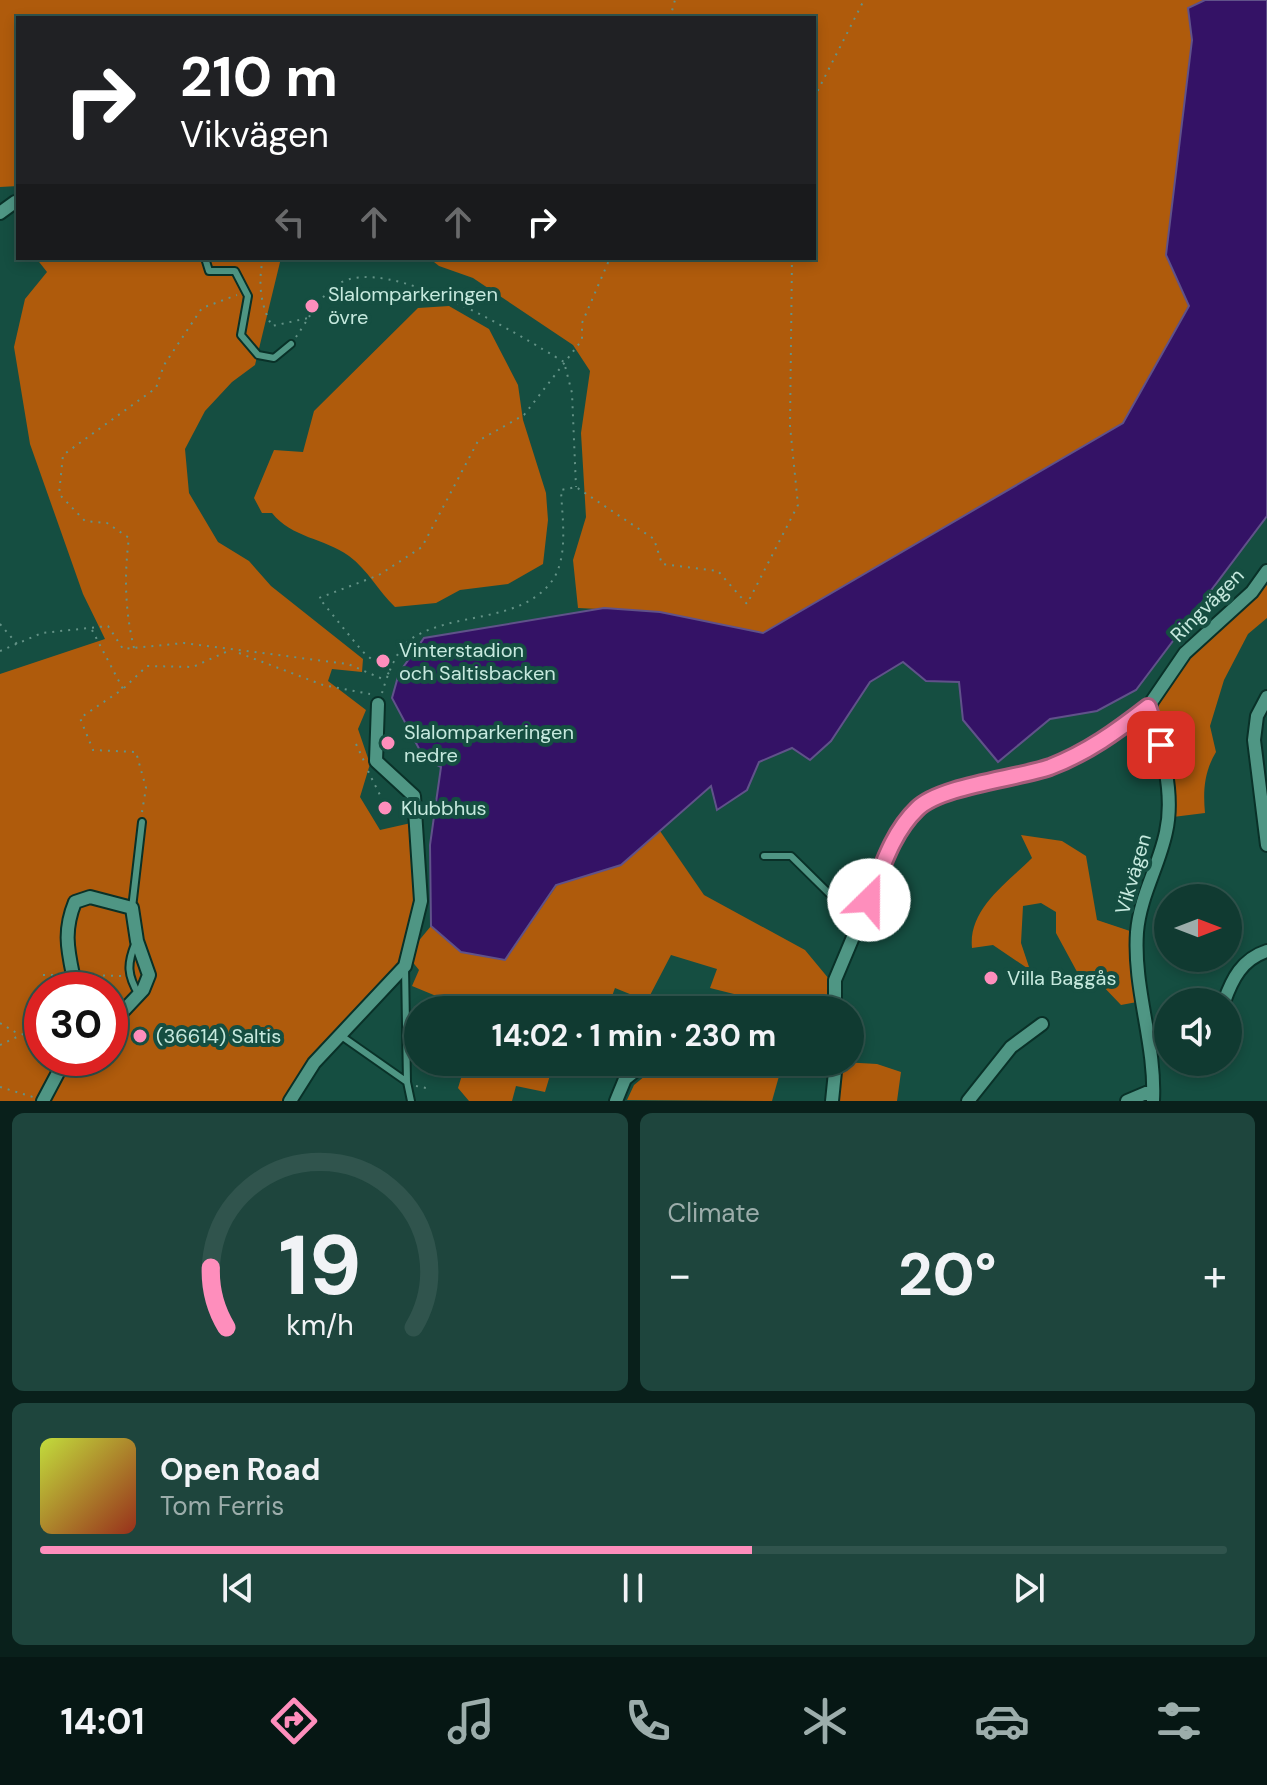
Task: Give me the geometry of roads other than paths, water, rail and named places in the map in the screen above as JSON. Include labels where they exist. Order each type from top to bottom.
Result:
[{"type":"street","points":[[0,213],[16,202]]},
{"type":"street","name":"Ringvägen","points":[[835,996],[835,980],[898,830],[920,806],[949,792],[996,783],[1074,757],[1100,743],[1148,707],[1185,653],[1252,592],[1267,571]]},
{"type":"street","points":[[1267,697],[1257,716],[1254,740],[1267,845]]},
{"type":"street","points":[[290,1101],[314,1063],[405,966],[421,901],[415,850],[417,820],[414,796],[376,761],[378,704]]},
{"type":"street","name":"Vikvägen","points":[[1148,707],[1161,745],[1167,783],[1166,831],[1142,904],[1137,932],[1139,978],[1154,1056],[1153,1095]]},
{"type":"street","points":[[72,972],[66,941],[67,922],[75,902],[90,897],[132,908],[137,941],[149,975],[139,995],[128,1006]]},
{"type":"street","points":[[1230,988],[1238,970],[1257,954],[1267,951]]},
{"type":"street","points":[[968,1101],[1011,1047],[1042,1024]]},
{"type":"street","points":[[43,1101],[56,1076]]},
{"type":"street","points":[[616,1101],[629,1076]]},
{"type":"street","points":[[832,1101],[835,1076]]},
{"type":"street","points":[[1127,1101],[1153,1095]]},
{"type":"lane","points":[[206,260],[209,271],[235,271],[248,296],[241,335],[258,355],[274,358],[291,344]]},
{"type":"lane","points":[[132,908],[142,822]]},
{"type":"lane","points":[[764,856],[791,856],[859,923]]},
{"type":"lane","points":[[137,941],[127,963],[139,995]]},
{"type":"lane","points":[[405,966],[407,1083],[411,1101]]},
{"type":"lane","points":[[340,1035],[407,1083]]},
{"type":"place","name":"Slalomparkeringen övre","points":[[312,306]]},
{"type":"place","name":"Vinterstadion och Saltisbacken","points":[[383,661]]},
{"type":"place","name":"Slalomparkeringen nedre","points":[[388,743]]},
{"type":"place","name":"Klubbhus","points":[[385,808]]},
{"type":"place","name":"Villa Baggås","points":[[991,978]]},
{"type":"place","name":"(36614) Saltis","points":[[140,1036]]}]
